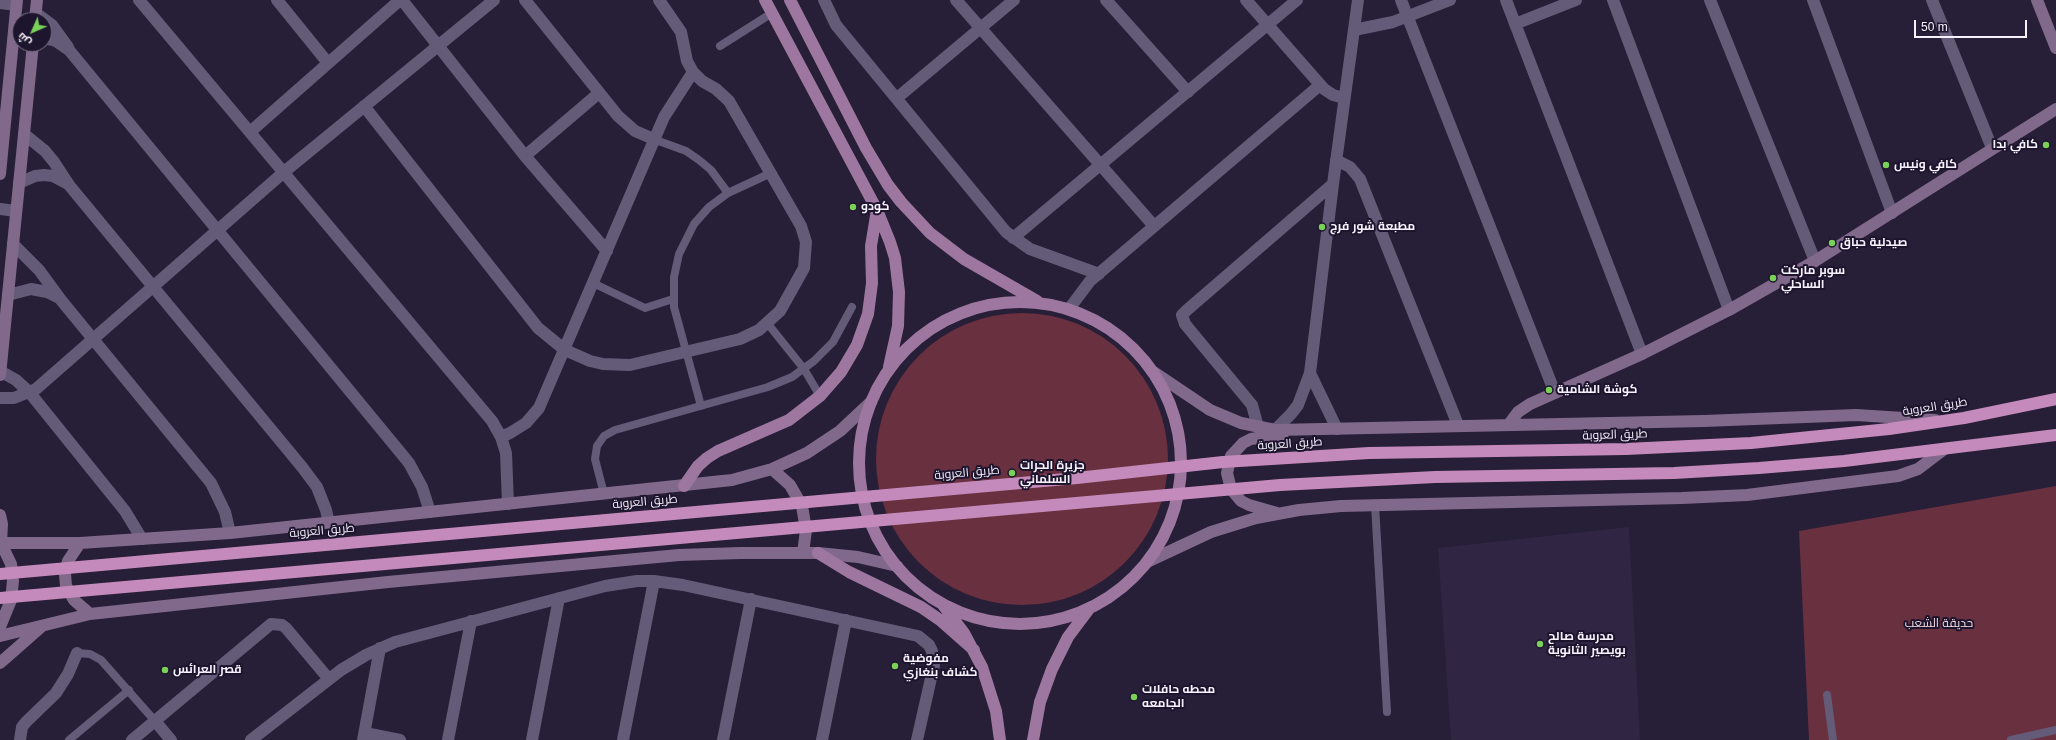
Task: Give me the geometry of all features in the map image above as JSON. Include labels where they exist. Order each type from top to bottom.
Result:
[{"type":"highway","name":"طريق العروبة","points":[[0,574],[1077,478],[1223,462],[1306,456],[1442,451],[1579,450],[1689,447],[1820,437],[1940,421],[2056,399]]},
{"type":"highway","points":[[0,598],[903,517],[1307,483],[1435,477],[1698,472],[1836,462],[2056,436]]},
{"type":"main road","points":[[36,12],[37,0]]},
{"type":"main road","points":[[765,0],[877,210],[886,231],[894,258],[899,292],[898,326],[889,369]]},
{"type":"main road","points":[[790,0],[866,148],[901,202],[930,233],[964,259],[1040,303]]},
{"type":"main road","points":[[2036,0],[2056,48]]},
{"type":"main road","points":[[0,174],[3,104],[16,3]]},
{"type":"main road","points":[[0,375],[32,52]]},
{"type":"main road","points":[[1509,424],[1523,407],[1642,354],[1729,310],[1815,261],[2056,109]]},
{"type":"main road","points":[[684,486],[698,466],[712,454],[789,420],[820,396],[850,359],[863,330],[871,299],[871,246],[877,210]]},
{"type":"main road","points":[[1002,302],[1040,303],[1069,309],[1116,333],[1142,357],[1152,371],[1170,403],[1180,439],[1181,463],[1179,494],[1174,512],[1159,546],[1149,561],[1122,588],[1089,608],[1053,620],[1014,624],[977,617],[941,602],[910,580],[897,566],[876,533],[863,497],[859,459],[861,440],[871,402],[889,369],[915,340],[947,319],[976,308],[1002,302]]},
{"type":"main road","points":[[1152,371],[1210,410],[1241,423],[1275,430],[1292,431],[1458,425],[1704,421],[1856,416],[1898,417],[1940,421]]},
{"type":"main road","name":"طريق العروبة","points":[[0,543],[80,543],[230,533],[732,480],[772,469],[796,459],[824,443],[855,419],[871,402]]},
{"type":"main road","points":[[1278,513],[1249,505],[1235,496],[1228,481],[1228,464],[1231,456],[1243,443],[1292,431]]},
{"type":"main road","points":[[1149,561],[1212,532],[1278,513],[1320,507],[1747,495],[1898,476],[1918,469],[1943,450]]},
{"type":"main road","points":[[772,469],[790,485],[802,506],[806,530],[803,553]]},
{"type":"main road","points":[[0,515],[2,524],[0,543],[12,564],[13,581],[11,600],[0,627]]},
{"type":"main road","points":[[80,543],[68,561],[65,574],[66,586],[74,600],[90,614]]},
{"type":"main road","points":[[0,636],[90,614],[396,582],[679,555],[818,553],[858,557],[897,566]]},
{"type":"main road","points":[[818,553],[849,572],[922,607],[940,620],[974,650]]},
{"type":"main road","points":[[941,602],[964,633],[974,650],[990,689],[996,711],[1000,740]]},
{"type":"main road","points":[[1033,740],[1040,702],[1052,669],[1068,637],[1089,608]]},
{"type":"main road","points":[[0,663],[44,625]]},
{"type":"street","points":[[139,0],[487,414],[501,437],[507,462],[508,504]]},
{"type":"street","points":[[277,0],[328,63]]},
{"type":"street","points":[[250,132],[402,0],[525,156],[607,251]]},
{"type":"street","points":[[0,398],[14,398],[30,393],[284,172],[494,0]]},
{"type":"street","points":[[525,0],[599,93],[626,124],[635,131],[656,140]]},
{"type":"street","points":[[364,106],[538,328],[565,350],[590,360],[616,365],[643,362],[686,353],[740,339],[768,324],[780,311],[800,276],[806,250],[801,226],[729,101],[716,89],[702,81],[693,72],[687,61],[681,32],[659,0]]},
{"type":"street","points":[[824,0],[836,25],[1000,225],[1013,238],[1038,253],[1099,274]]},
{"type":"street","points":[[956,0],[1154,226]]},
{"type":"street","points":[[897,98],[1014,0]]},
{"type":"street","points":[[1106,0],[1188,92]]},
{"type":"street","points":[[1246,0],[1320,85],[1333,95],[1344,98]]},
{"type":"street","points":[[1013,238],[1297,0]]},
{"type":"street","points":[[1275,430],[1298,405],[1310,374],[1332,184],[1358,0]]},
{"type":"street","points":[[1401,0],[1406,17],[1554,393]]},
{"type":"street","points":[[1354,30],[1380,25],[1406,17],[1450,0]]},
{"type":"street","points":[[1506,0],[1642,354]]},
{"type":"street","points":[[1515,24],[1576,0]]},
{"type":"street","points":[[1613,0],[1729,310]]},
{"type":"street","points":[[1710,0],[1815,261]]},
{"type":"street","points":[[1813,0],[1892,213]]},
{"type":"street","points":[[1932,0],[1992,148]]},
{"type":"street","points":[[0,3],[16,3]]},
{"type":"street","points":[[52,28],[59,33],[69,50],[409,463],[422,486],[430,512]]},
{"type":"street","points":[[52,40],[69,50]]},
{"type":"street","points":[[501,437],[519,429],[534,416],[544,399],[672,102],[693,72]]},
{"type":"street","points":[[1069,309],[1082,290],[1099,274],[1320,85]]},
{"type":"street","points":[[525,156],[599,93]]},
{"type":"street","points":[[24,134],[45,151],[69,185],[310,477],[322,499],[329,523]]},
{"type":"street","points":[[1336,160],[1350,167],[1360,179],[1458,425]]},
{"type":"street","points":[[19,183],[35,176],[44,175],[53,176],[69,185]]},
{"type":"street","points":[[1258,427],[1252,406],[1185,324],[1182,315],[1332,184]]},
{"type":"street","points":[[0,209],[16,211]]},
{"type":"street","points":[[13,244],[39,270],[61,300],[211,482],[226,512],[230,533]]},
{"type":"street","points":[[8,295],[23,290],[39,290],[61,300]]},
{"type":"street","points":[[0,371],[16,380],[30,393],[124,511],[142,539]]},
{"type":"street","points":[[1310,374],[1336,429]]},
{"type":"street","points":[[623,740],[654,581]]},
{"type":"street","points":[[252,740],[328,678],[353,662],[380,648],[410,637],[559,598],[621,583],[654,581],[683,584],[918,636],[932,651],[934,665],[917,740]]},
{"type":"street","points":[[532,740],[559,598]]},
{"type":"street","points":[[723,740],[751,599]]},
{"type":"street","points":[[822,740],[846,620]]},
{"type":"street","points":[[448,740],[471,621]]},
{"type":"street","points":[[132,740],[271,624],[282,625],[286,628],[328,678]]},
{"type":"street","points":[[380,648],[364,737],[400,740]]},
{"type":"street","points":[[20,740],[22,727],[56,693],[68,674],[77,653]]},
{"type":"street","points":[[155,721],[171,740]]},
{"type":"lane","points":[[720,46],[772,13]]},
{"type":"lane","points":[[656,140],[686,151],[699,160],[711,170],[728,193]]},
{"type":"lane","points":[[701,406],[673,299],[675,265],[683,244],[701,215],[728,193],[771,173]]},
{"type":"lane","points":[[594,283],[644,308],[673,299]]},
{"type":"lane","points":[[604,494],[595,459],[597,446],[604,436],[615,430],[768,387],[804,370],[833,342],[852,307]]},
{"type":"lane","points":[[768,324],[804,370],[820,396]]},
{"type":"lane","points":[[1375,505],[1387,712]]},
{"type":"lane","points":[[77,653],[84,652],[96,656],[129,690],[155,721]]},
{"type":"lane","points":[[69,740],[129,690]]},
{"type":"lane","points":[[1827,695],[1833,740]]},
{"type":"lane","points":[[2011,740],[2056,730]]},
{"type":"shaded area","name":"مدرسة صالح بويصير الثانوية","points":[[1629,527],[1640,740],[1451,740],[1438,548]]},
{"type":"green space","points":[[1008,313],[1036,313],[1065,319],[1091,330],[1103,337],[1126,355],[1144,378],[1157,403],[1166,430],[1168,459],[1166,488],[1157,515],[1144,540],[1126,563],[1103,581],[1065,599],[1036,605],[1008,605],[979,599],[953,588],[941,581],[918,563],[900,540],[882,502],[876,473],[876,445],[882,416],[893,390],[900,378],[918,355],[941,337],[979,319]]},
{"type":"green space","name":"حديقة الشعب","points":[[2056,486],[2056,740],[1809,740],[1799,531]]},
{"type":"place","name":"كافي بدا","points":[[2046,145]]},
{"type":"place","name":"كافي ونيس","points":[[1886,165]]},
{"type":"place","name":"كودو","points":[[853,207]]},
{"type":"place","name":"مطبعة شور فرج","points":[[1322,227]]},
{"type":"place","name":"صيدلية حباق","points":[[1832,243]]},
{"type":"place","name":"سوبر ماركت الساحلي","points":[[1773,278]]},
{"type":"place","name":"كوشة الشامية","points":[[1549,390]]},
{"type":"place","name":"جزيرة الجرات السلماني","points":[[1012,473]]},
{"type":"place","name":"مدرسة صالح بويصير الثانوية","points":[[1540,644]]},
{"type":"place","name":"مفوضية كشاف بنغازي","points":[[895,666]]},
{"type":"place","name":"قصر العرائس","points":[[165,670]]},
{"type":"place","name":"محطه حافلات الجامعه","points":[[1134,697]]}]
